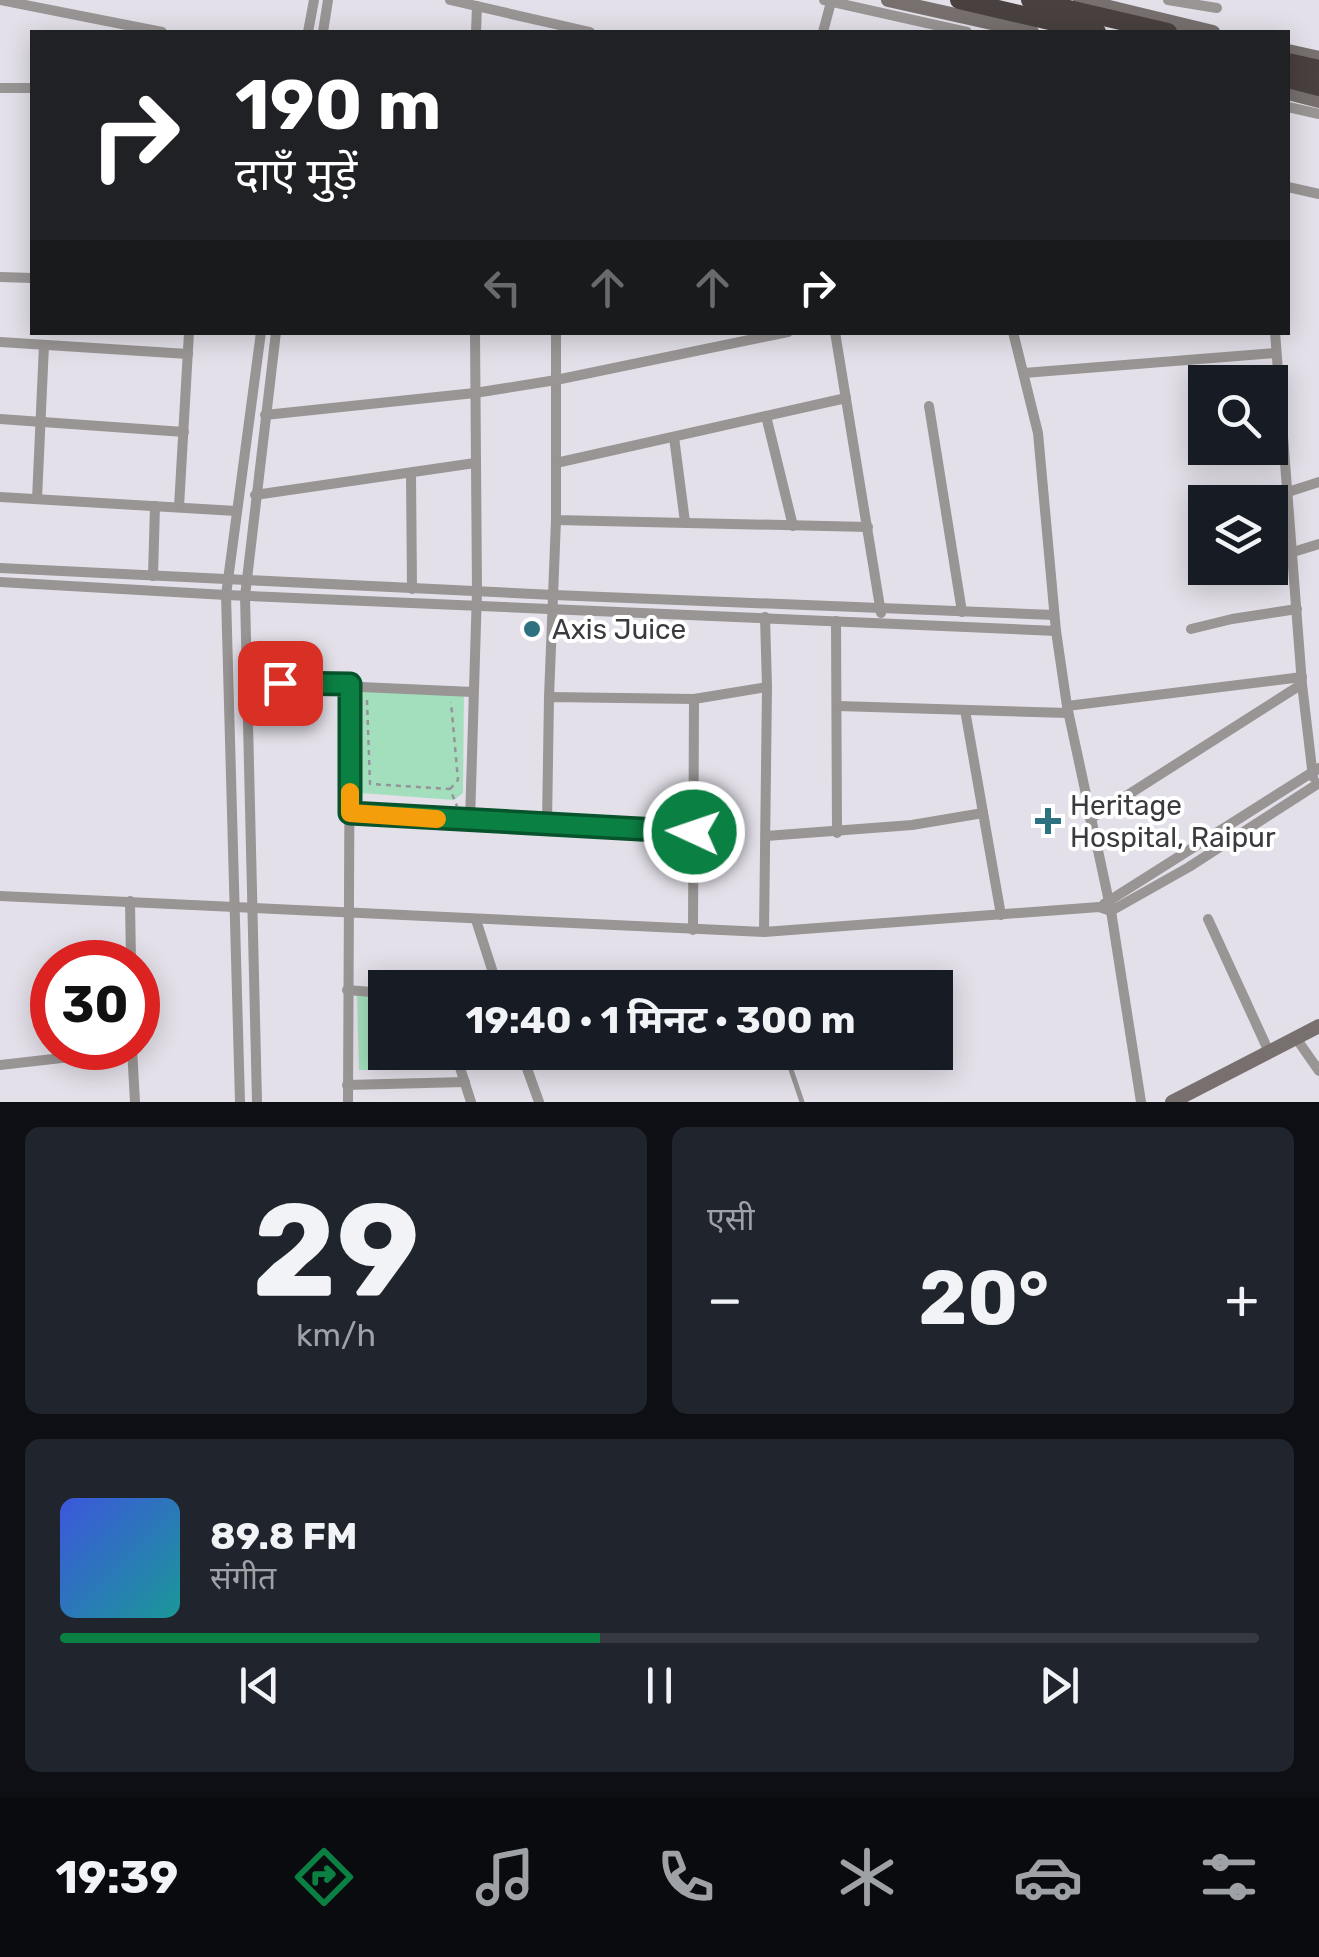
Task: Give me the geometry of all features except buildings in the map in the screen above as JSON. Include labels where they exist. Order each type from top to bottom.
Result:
[{"type":"highway","points":[[959,0],[1089,30]]},
{"type":"highway","points":[[1030,0],[1159,30]]},
{"type":"highway","points":[[1290,63],[1319,70]]},
{"type":"highway","points":[[1290,79],[1319,86]]},
{"type":"street","points":[[0,0],[152,30]]},
{"type":"street","points":[[308,30],[314,0]]},
{"type":"street","points":[[323,30],[328,0]]},
{"type":"street","points":[[450,0],[555,28]]},
{"type":"street","points":[[888,0],[1023,30]]},
{"type":"street","points":[[1033,30],[1046,0]]},
{"type":"street","points":[[1048,30],[1061,0]]},
{"type":"street","points":[[1080,0],[1205,30]]},
{"type":"street","points":[[1168,0],[1217,8]]},
{"type":"street","points":[[822,30],[828,1],[958,30]]},
{"type":"street","points":[[476,6],[476,30]]},
{"type":"street","points":[[1290,51],[1319,58]]},
{"type":"street","points":[[0,88],[30,88]]},
{"type":"street","points":[[1290,94],[1319,101]]},
{"type":"street","points":[[1290,107],[1319,114]]},
{"type":"street","points":[[1290,187],[1319,194]]},
{"type":"street","points":[[0,276],[30,278]]},
{"type":"street","points":[[179,508],[189,335]]},
{"type":"street","points":[[240,1102],[226,596],[263,335]]},
{"type":"street","points":[[257,1102],[245,596],[277,335]]},
{"type":"street","points":[[466,821],[477,592],[475,335]]},
{"type":"street","points":[[547,824],[556,520],[556,335]]},
{"type":"street","points":[[265,415],[556,380],[762,335]]},
{"type":"street","points":[[836,335],[883,622]]},
{"type":"street","points":[[1014,335],[1038,433],[1054,615],[1068,710],[1141,1102]]},
{"type":"street","points":[[1274,335],[1287,485]]},
{"type":"street","points":[[0,342],[188,354]]},
{"type":"street","points":[[36,499],[44,344]]},
{"type":"street","points":[[1024,373],[1276,354]]},
{"type":"street","points":[[556,463],[846,398]]},
{"type":"street","points":[[929,406],[962,612]]},
{"type":"street","points":[[766,416],[793,526]]},
{"type":"street","points":[[0,419],[184,432]]},
{"type":"street","points":[[674,436],[685,522]]},
{"type":"street","points":[[255,495],[476,464]]},
{"type":"street","points":[[411,474],[412,588]]},
{"type":"street","points":[[0,896],[764,932],[1107,906],[1189,867],[1316,777],[1302,681],[1288,492],[1319,482]]},
{"type":"street","points":[[0,497],[236,511]]},
{"type":"street","points":[[153,576],[155,506]]},
{"type":"street","points":[[556,520],[868,527]]},
{"type":"street","points":[[1293,552],[1319,544]]},
{"type":"street","points":[[0,568],[1054,615]]},
{"type":"street","points":[[0,582],[226,596],[1056,631]]},
{"type":"street","points":[[1191,629],[1232,618],[1297,609]]},
{"type":"street","points":[[764,618],[764,932]]},
{"type":"street","points":[[836,620],[836,832]]},
{"type":"street","points":[[838,706],[1068,710],[1302,681]]},
{"type":"street","points":[[1090,820],[1302,681]]},
{"type":"street","points":[[246,682],[472,692]]},
{"type":"street","points":[[348,1102],[350,684]]},
{"type":"street","points":[[549,697],[694,698],[767,687]]},
{"type":"street","points":[[693,930],[694,698]]},
{"type":"street","points":[[965,710],[1001,915]]},
{"type":"street","points":[[766,836],[912,825],[982,812]]},
{"type":"street","points":[[350,813],[694,832]]},
{"type":"street","points":[[130,901],[131,940]]},
{"type":"street","points":[[1208,919],[1269,1052]]},
{"type":"street","points":[[476,920],[492,970]]},
{"type":"street","points":[[347,990],[368,992]]},
{"type":"street","points":[[1172,1102],[1319,1026]]},
{"type":"street","points":[[1296,1038],[1319,1071]]},
{"type":"street","points":[[0,1064],[30,1061]]},
{"type":"street","points":[[133,1070],[135,1102]]},
{"type":"street","points":[[461,1070],[471,1102]]},
{"type":"street","points":[[527,1070],[539,1102]]},
{"type":"street","points":[[348,1085],[465,1082]]},
{"type":"lane","points":[[791,1070],[802,1102]]},
{"type":"path","points":[[367,696],[370,784],[450,789]]},
{"type":"path","points":[[450,696],[458,780],[450,789]]},
{"type":"path","points":[[450,789],[466,821]]},
{"type":"green space","points":[[361,686],[464,692],[463,793],[454,800],[361,793]]},
{"type":"green space","points":[[357,994],[368,995],[368,1070],[359,1070]]},
{"type":"slow traffic","points":[[350,792],[350,813],[437,819]]},
{"type":"place","name":"Axis Juice","points":[[532,629]]},
{"type":"place","name":"Heritage Hospital, Raipur","points":[[1048,821]]},
{"type":"route","points":[[280,683],[350,684],[350,813],[694,832]]}]
